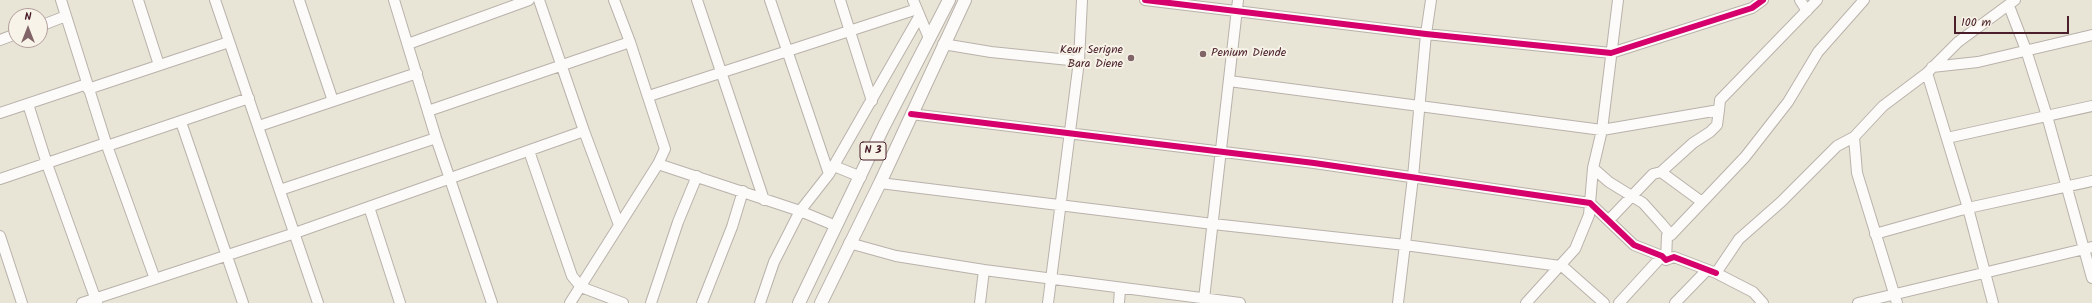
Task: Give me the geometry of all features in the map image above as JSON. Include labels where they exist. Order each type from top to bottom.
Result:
[{"type":"main road","name":"N 3","points":[[799,303],[949,0]]},
{"type":"main road","name":"N 3","points":[[821,303],[849,243],[880,183],[943,44],[965,0]]},
{"type":"street","points":[[61,0],[107,145],[155,279]]},
{"type":"street","points":[[138,0],[159,65]]},
{"type":"street","points":[[215,0],[318,303]]},
{"type":"street","points":[[299,0],[333,101]]},
{"type":"street","points":[[394,0],[436,138],[492,303]]},
{"type":"street","points":[[408,44],[529,0]]},
{"type":"street","points":[[539,0],[584,132],[619,224]]},
{"type":"street","points":[[570,303],[658,164],[664,152],[664,145],[649,96],[614,0]]},
{"type":"street","points":[[697,0],[764,200]]},
{"type":"street","points":[[770,0],[786,51],[832,170]]},
{"type":"street","points":[[840,0],[872,101]]},
{"type":"street","points":[[1048,303],[1068,134],[1079,61],[1082,0]]},
{"type":"street","points":[[1145,0],[1426,34],[1611,53],[1752,8],[1763,0]]},
{"type":"street","points":[[1204,298],[1238,0]]},
{"type":"street","points":[[1398,303],[1414,177],[1426,34],[1432,0]]},
{"type":"street","points":[[1526,303],[1575,249],[1589,215],[1593,168],[1602,130],[1618,0]]},
{"type":"street","points":[[1800,0],[1807,11]]},
{"type":"street","points":[[1609,220],[1653,174],[1661,172],[1717,125],[1720,100],[1817,0]]},
{"type":"street","points":[[1619,303],[1664,258],[1667,236],[1671,235],[1745,157],[1788,102],[1818,52],[1864,0]]},
{"type":"street","points":[[1675,303],[1711,271],[1739,239],[1781,202],[1837,146],[1854,137],[1883,106],[1930,70],[1958,42],[2012,3],[2067,186],[2088,248],[2092,278]]},
{"type":"street","points":[[649,96],[916,9]]},
{"type":"street","points":[[916,9],[929,38]]},
{"type":"street","points":[[760,303],[774,262],[800,211],[832,170],[872,101],[916,9]]},
{"type":"street","points":[[48,23],[66,16]]},
{"type":"street","points":[[1930,70],[1978,62],[2092,35]]},
{"type":"street","points":[[0,113],[159,65],[229,42]]},
{"type":"street","points":[[428,111],[630,42]]},
{"type":"street","points":[[943,44],[998,53],[1079,61]]},
{"type":"street","points":[[1930,70],[1947,138],[1968,208],[1993,303]]},
{"type":"street","points":[[259,126],[417,73]]},
{"type":"street","points":[[1229,81],[1602,130],[1718,110]]},
{"type":"street","points":[[0,179],[181,122],[249,98]]},
{"type":"street","points":[[28,104],[47,164],[96,301]]},
{"type":"street","points":[[1947,138],[2092,106]]},
{"type":"street","points":[[911,114],[1414,177],[1590,203],[1634,245],[1664,258],[1674,257],[1711,271],[1753,292],[1763,303]]},
{"type":"street","points":[[181,122],[243,303]]},
{"type":"street","points":[[82,303],[96,301],[155,279],[295,233],[584,132]]},
{"type":"street","points":[[1854,137],[1857,174],[1896,298]]},
{"type":"street","points":[[280,190],[436,138]]},
{"type":"street","points":[[529,151],[569,271],[581,287],[623,303]]},
{"type":"street","points":[[658,164],[743,191],[764,200],[800,211],[836,226]]},
{"type":"street","points":[[1593,168],[1643,203],[1671,235]]},
{"type":"street","points":[[832,170],[861,177]]},
{"type":"street","points":[[1661,172],[1702,202]]},
{"type":"street","points":[[651,303],[678,222],[697,176]]},
{"type":"street","points":[[1875,234],[1968,208],[2092,180]]},
{"type":"street","points":[[880,183],[1213,224],[1405,244],[1560,265],[1604,303]]},
{"type":"street","points":[[702,303],[732,227],[743,191]]},
{"type":"street","points":[[369,207],[400,303]]},
{"type":"street","points":[[0,236],[22,303]]},
{"type":"street","points":[[849,243],[896,256],[984,270],[1120,289],[1240,303]]},
{"type":"street","points":[[1858,303],[1896,298],[1985,272],[2088,248]]},
{"type":"street","points":[[980,303],[984,270]]},
{"type":"street","points":[[1119,303],[1120,289]]},
{"type":"cycle path","points":[[1145,0],[1426,34],[1611,53],[1752,8],[1763,0]]},
{"type":"cycle path","points":[[911,114],[1314,163],[1590,203],[1634,245],[1662,256],[1666,260],[1674,257],[1716,273]]},
{"type":"place","name":"Penium Diende","points":[[1203,54]]},
{"type":"place","name":"Keur Serigne Bara Diene","points":[[1131,58]]}]
